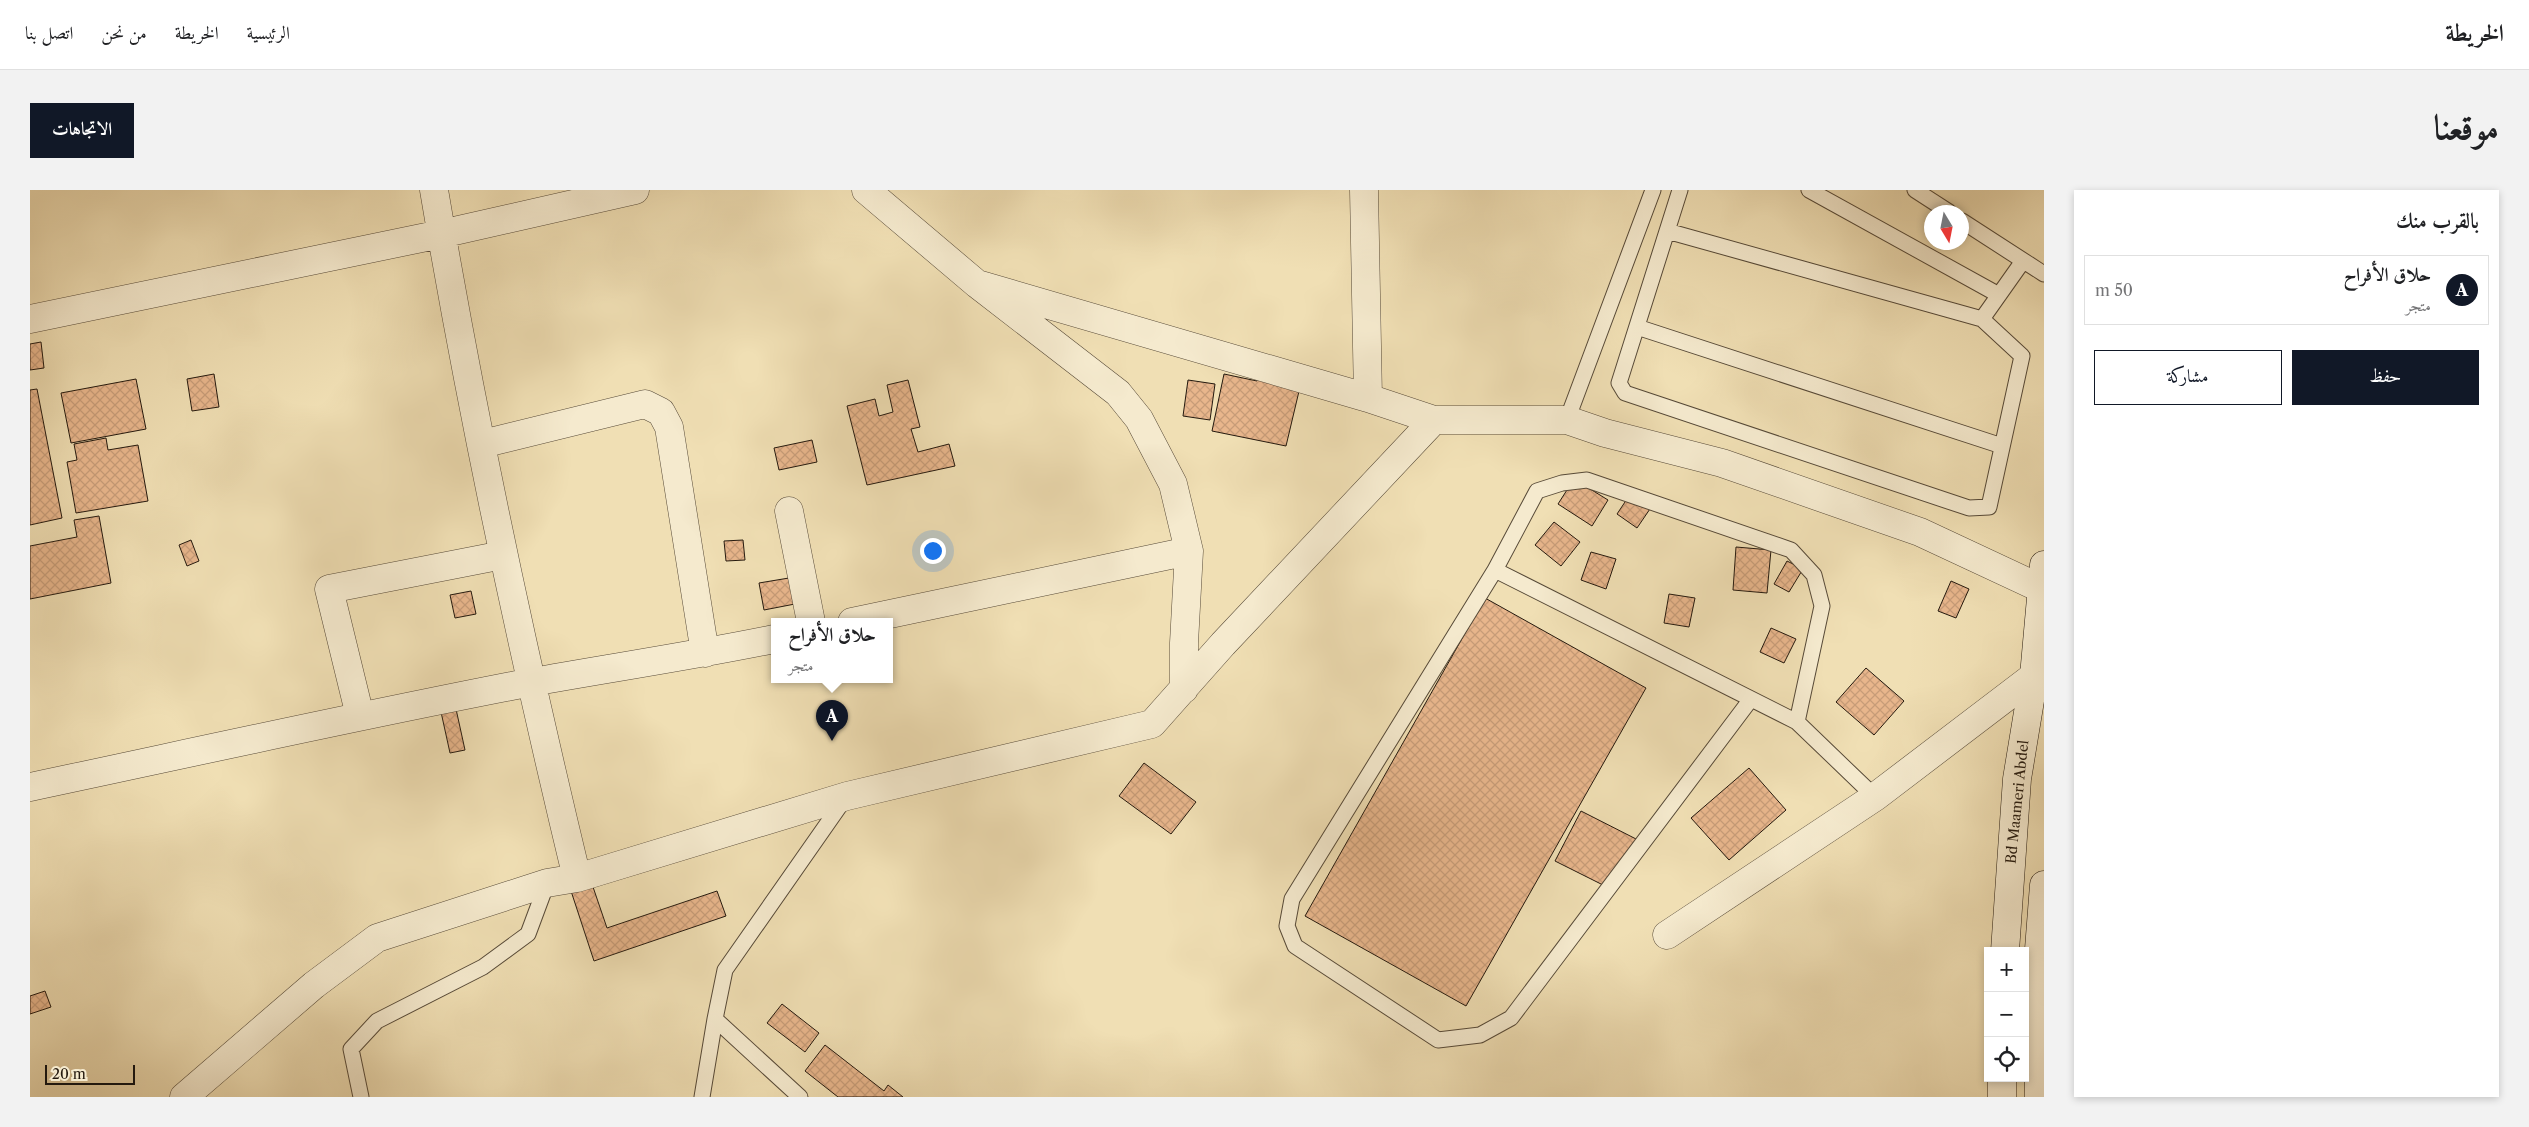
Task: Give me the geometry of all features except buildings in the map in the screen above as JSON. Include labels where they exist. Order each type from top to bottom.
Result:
[{"type":"street","points":[[434,190],[503,555],[530,683],[577,878]]},
{"type":"street","points":[[30,319],[441,234],[635,190]]},
{"type":"street","points":[[866,190],[977,284],[1118,393],[1139,419],[1172,484],[1189,551],[1184,643],[1184,689]]},
{"type":"street","points":[[1364,190],[1368,398]]},
{"type":"street","points":[[977,284],[1368,398],[1434,420],[1567,420],[1605,433],[1722,463],[2043,577]]},
{"type":"street","points":[[482,444],[645,404],[661,412],[669,427],[705,654]]},
{"type":"street","points":[[184,1097],[314,985],[377,938],[547,883],[577,878],[847,796],[1152,724],[1223,644],[1434,420]]},
{"type":"street","points":[[789,511],[810,618]]},
{"type":"street","points":[[871,618],[1189,551]]},
{"type":"street","points":[[360,716],[329,589],[503,555]]},
{"type":"street","name":"Bd Maameri Abdel","points":[[2005,947],[2017,779],[2034,676],[2043,577]]},
{"type":"street","points":[[30,788],[360,716],[530,683],[705,654],[771,640]]},
{"type":"street","points":[[1667,935],[1875,797],[2034,676]]},
{"type":"street","points":[[2039,1097],[2038,962],[2044,885]]},
{"type":"street","points":[[2002,1082],[2002,1097]]},
{"type":"lane","points":[[1567,420],[1653,190]]},
{"type":"lane","points":[[1667,232],[1982,319],[2022,356],[1989,507],[1969,508],[1625,393],[1619,383],[1680,190]]},
{"type":"lane","points":[[1808,190],[1999,295]]},
{"type":"lane","points":[[1915,190],[1938,205]]},
{"type":"lane","points":[[1969,226],[2044,274]]},
{"type":"lane","points":[[1982,319],[2023,261]]},
{"type":"lane","points":[[1637,327],[2002,446]]},
{"type":"lane","points":[[1751,699],[1512,1018],[1480,1035],[1438,1040],[1295,946],[1287,926],[1292,899],[1495,570],[1537,491],[1562,483],[1587,480],[1791,550],[1814,575],[1822,606],[1797,722]]},
{"type":"lane","points":[[1495,570],[1797,722],[1875,797]]},
{"type":"lane","points":[[702,1097],[725,970],[847,796]]},
{"type":"lane","points":[[361,1097],[351,1049],[377,1021],[483,967],[528,934],[547,883]]},
{"type":"lane","points":[[715,1020],[800,1097]]},
{"type":"place","name":"حلاق الأفراح","points":[[832,741]]}]
